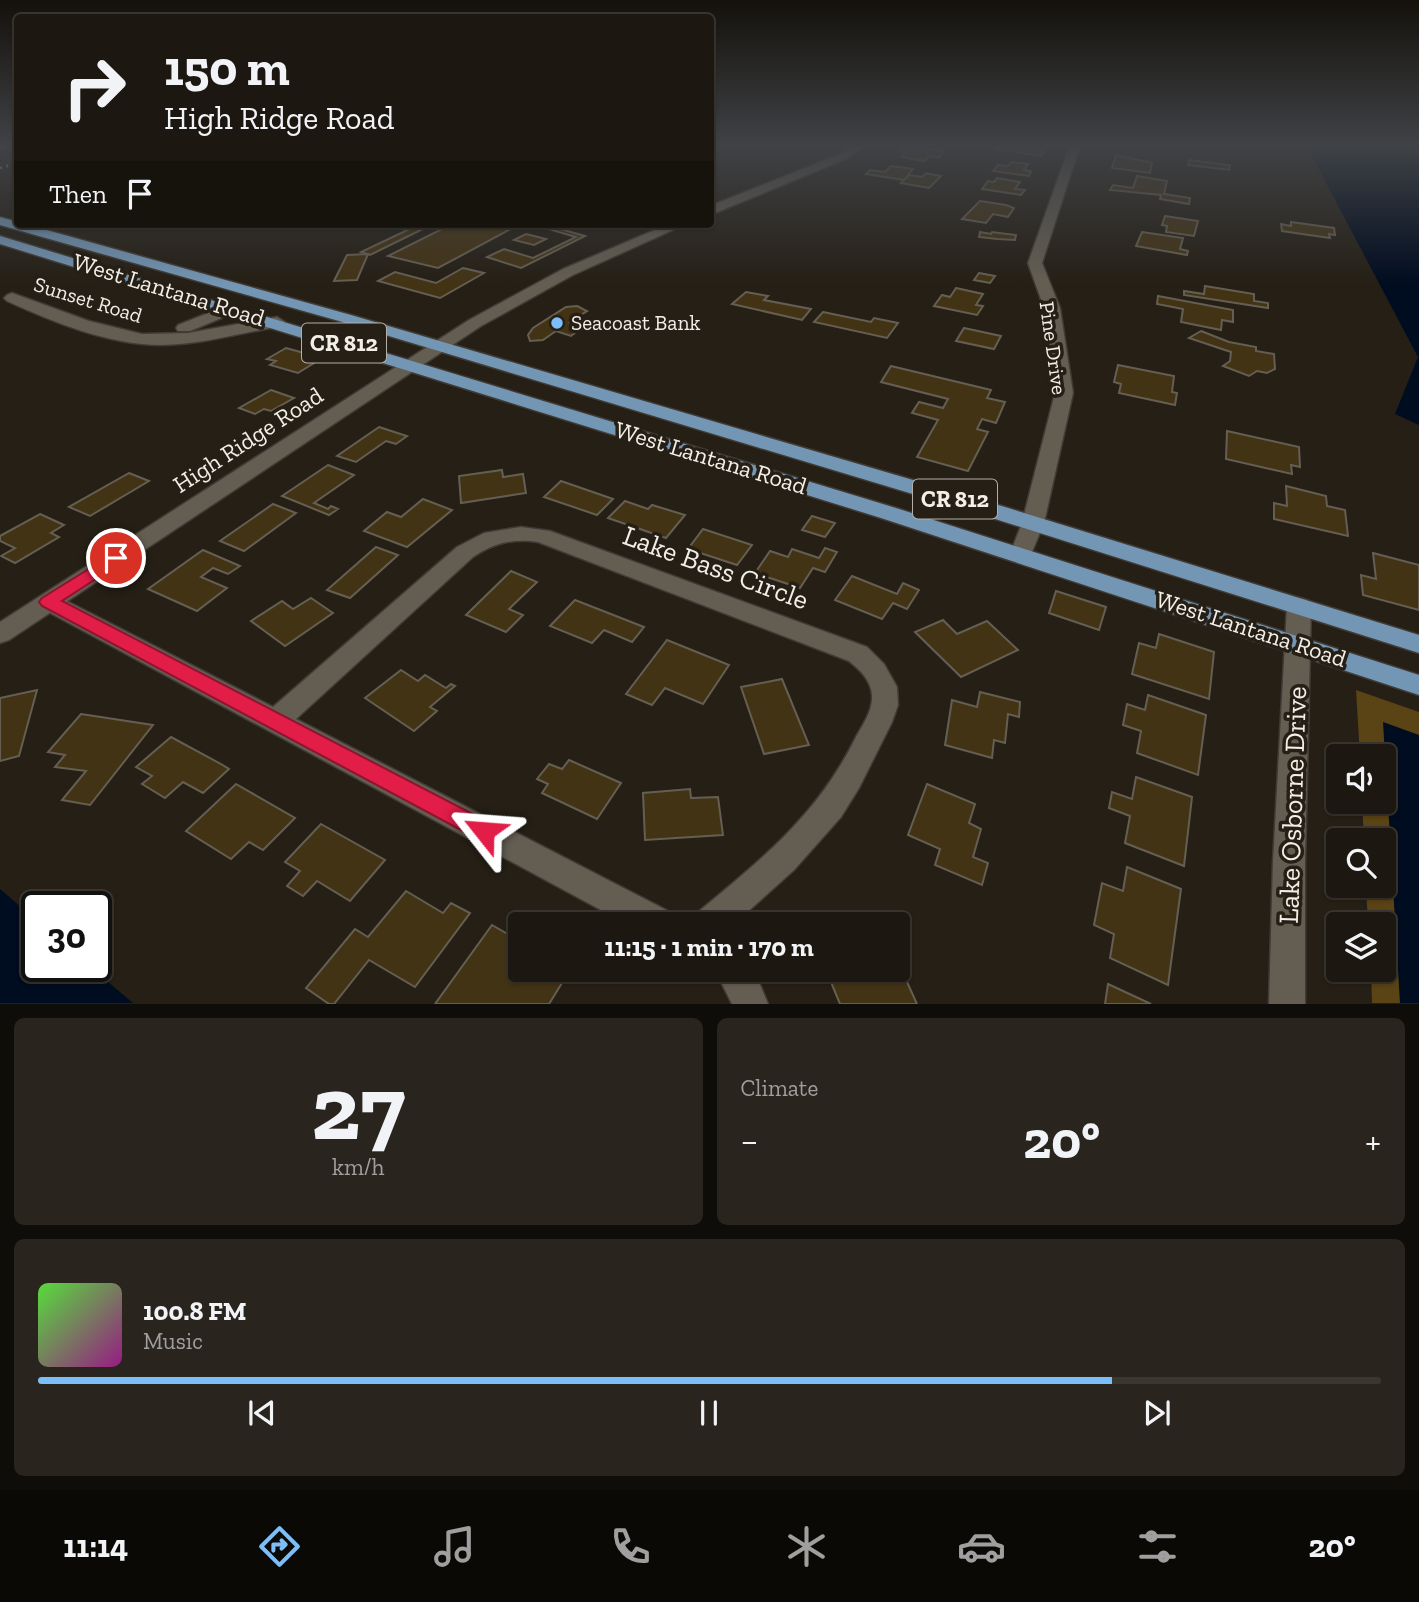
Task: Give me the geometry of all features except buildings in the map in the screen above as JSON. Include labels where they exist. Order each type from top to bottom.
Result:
[{"type":"main road","name":"West Lantana Road","points":[[25,228],[259,294],[1033,523],[1419,644]]},
{"type":"main road","name":"West Lantana Road","points":[[0,240],[411,364],[1021,554],[1419,685]]},
{"type":"main road","points":[[231,309],[259,294]]},
{"type":"street","points":[[714,209],[757,192]]},
{"type":"street","name":"Pine Drive","points":[[1021,554],[1033,523],[1064,393],[1052,309],[1035,263],[1059,192]]},
{"type":"street","name":"High Ridge Road","points":[[0,634],[411,364],[499,310],[568,272],[671,228]]},
{"type":"street","name":"Sunset Road","points":[[6,296],[58,305],[162,331],[195,324],[231,309]]},
{"type":"street","name":"Sunset Road","points":[[6,296],[40,310],[144,339],[173,339],[277,323]]},
{"type":"street","name":"Lake Bass Circle","points":[[276,721],[466,552],[485,540],[509,533],[542,536],[858,654],[872,666],[882,680],[886,696],[884,712],[853,774],[824,816],[790,853],[723,912]]},
{"type":"street","points":[[48,602],[637,912]]},
{"type":"street","name":"Lake Osborne Drive","points":[[1287,1003],[1289,862],[1299,606]]},
{"type":"street","points":[[742,982],[750,1003]]},
{"type":"shaded area","points":[[1356,690],[1419,712],[1419,1003],[1372,1003],[1371,982],[1396,982],[1396,912],[1367,912],[1367,898],[1396,898],[1396,828],[1363,828],[1363,814],[1396,814],[1396,744],[1359,744]]},
{"type":"water","points":[[1331,192],[1419,192],[1419,425],[1395,414],[1418,357]]},
{"type":"water","points":[[1383,722],[1419,735],[1419,1003],[1400,1003],[1394,898],[1396,898],[1396,828],[1389,828],[1389,814],[1396,814],[1396,744],[1384,744]]},
{"type":"water","points":[[0,889],[21,907],[21,982],[108,982],[133,1003],[0,1003]]},
{"type":"place","name":"Seacoast Bank","points":[[557,323]]},
{"type":"route","points":[[116,558],[48,602],[484,831]]}]
